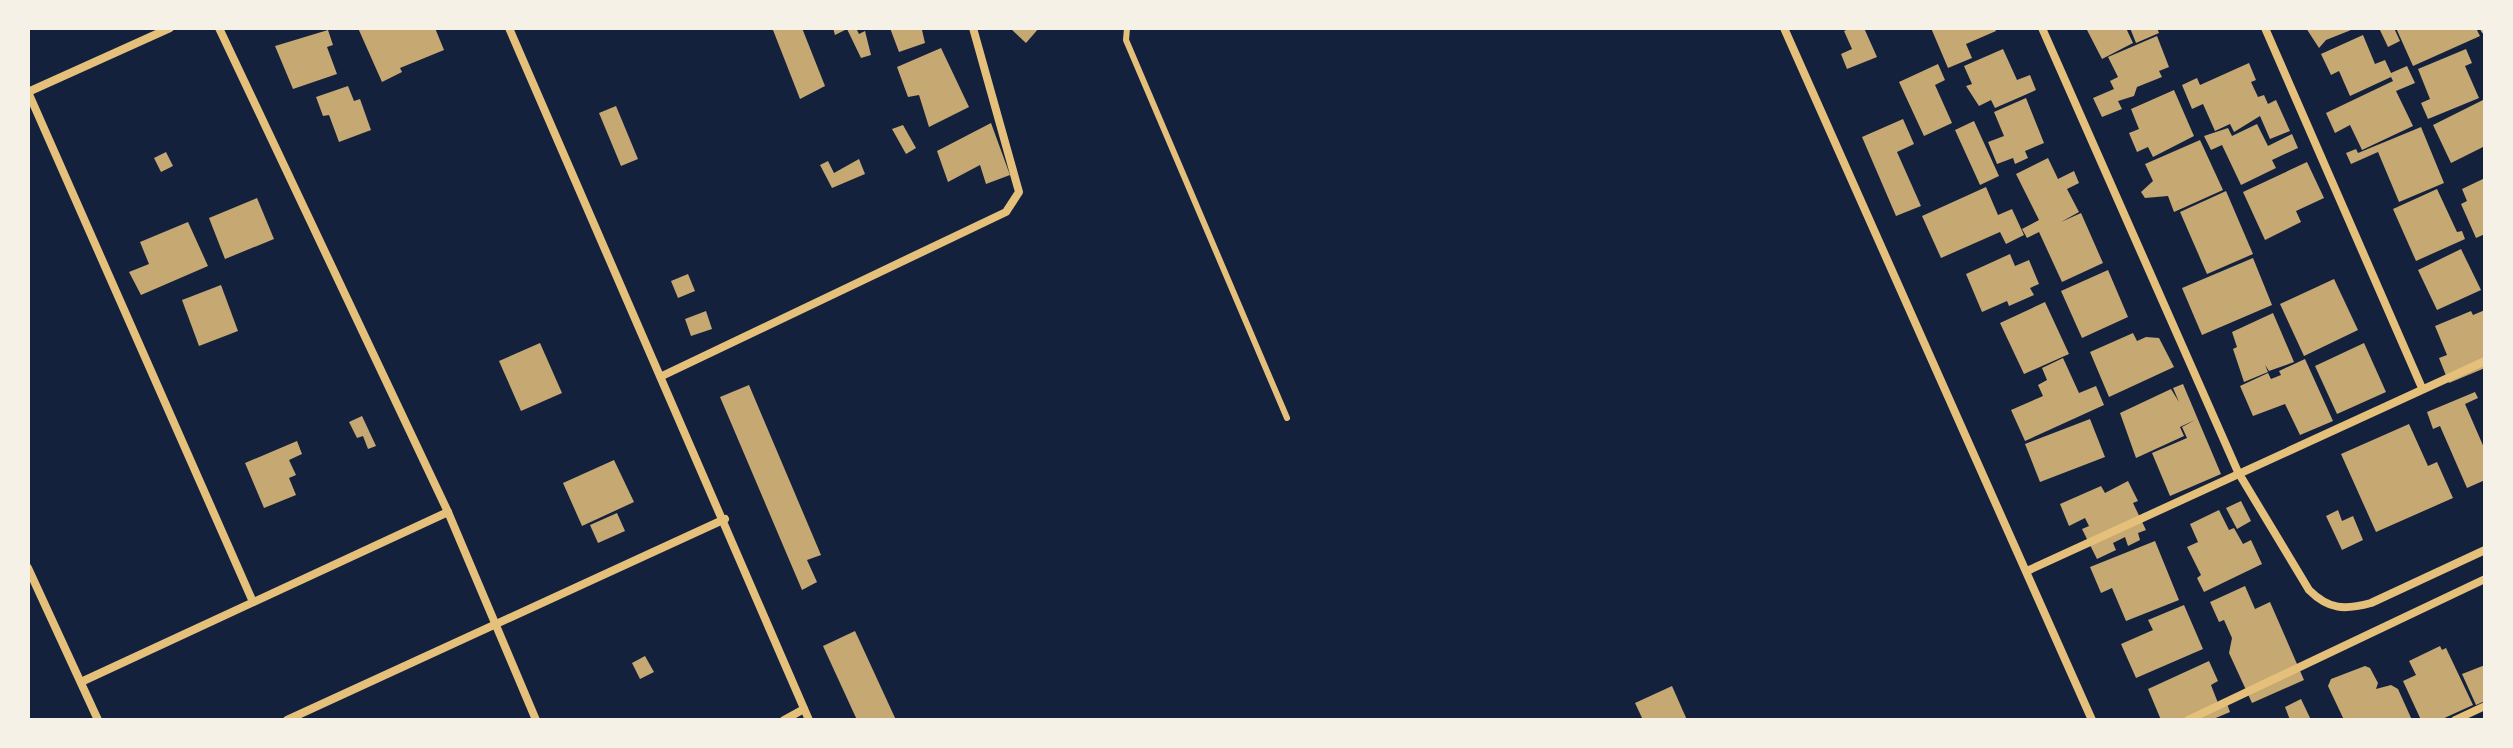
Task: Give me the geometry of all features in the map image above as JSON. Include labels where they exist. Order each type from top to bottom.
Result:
[{"type":"street","points":[[170,28],[28,92],[253,602]]},
{"type":"street","points":[[219,28],[448,512],[536,720]]},
{"type":"street","points":[[509,28],[725,519],[809,720]]},
{"type":"street","points":[[662,376],[1006,212],[1019,192],[973,28]]},
{"type":"street","points":[[1784,28],[2092,720]]},
{"type":"street","points":[[2042,28],[2238,472],[2309,590],[2323,604],[2337,608],[2371,603],[2485,550]]},
{"type":"street","points":[[2265,28],[2422,388]]},
{"type":"street","points":[[2027,571],[2485,361]]},
{"type":"street","points":[[81,682],[448,512]]},
{"type":"street","points":[[287,720],[725,519]]},
{"type":"street","points":[[28,568],[98,720]]},
{"type":"street","points":[[2188,720],[2331,655],[2485,579]]},
{"type":"street","points":[[2455,720],[2485,706]]},
{"type":"street","points":[[784,720],[804,709]]},
{"type":"lane","points":[[1127,28],[1126,40],[1287,418]]},
{"type":"building","points":[[358,28],[435,28],[444,50],[400,68],[402,72],[382,82]]},
{"type":"building","points":[[802,28],[825,86],[800,99],[773,30]]},
{"type":"building","points":[[833,28],[856,28],[859,34],[865,31],[871,55],[861,58],[847,29],[835,35]]},
{"type":"building","points":[[890,28],[926,28],[922,30],[925,43],[899,52]]},
{"type":"building","points":[[1010,28],[1039,28],[1026,43]]},
{"type":"building","points":[[1864,28],[1877,57],[1847,69],[1841,54],[1852,49],[1844,31]]},
{"type":"building","points":[[1931,28],[1995,28],[1996,31],[1966,44],[1972,58],[1948,68]]},
{"type":"building","points":[[2086,28],[2126,28],[2133,43],[2102,59]]},
{"type":"building","points":[[2130,28],[2157,28],[2159,33],[2136,43]]},
{"type":"building","points":[[2306,28],[2356,28],[2326,40],[2319,48]]},
{"type":"building","points":[[2379,28],[2394,28],[2400,41],[2388,47]]},
{"type":"building","points":[[2396,28],[2476,28],[2480,36],[2413,66]]},
{"type":"building","points":[[328,30],[333,45],[327,47],[337,74],[293,89],[275,46]]},
{"type":"building","points":[[2363,35],[2375,64],[2385,60],[2391,73],[2407,66],[2415,83],[2396,91],[2413,126],[2362,150],[2350,125],[2335,133],[2326,113],[2393,81],[2391,77],[2350,96],[2339,71],[2331,75],[2321,54]]},
{"type":"building","points":[[2157,36],[2169,67],[2159,71],[2162,77],[2137,87],[2134,96],[2118,101],[2122,109],[2102,117],[2093,98],[2114,89],[2110,81],[2118,77],[2108,57]]},
{"type":"building","points":[[941,48],[969,107],[929,127],[919,95],[908,97],[897,67]]},
{"type":"building","points":[[2003,49],[2017,80],[2030,75],[2036,90],[1995,108],[1991,100],[1979,106],[1966,86],[1972,84],[1964,66]]},
{"type":"building","points":[[2466,49],[2472,63],[2465,66],[2479,98],[2428,119],[2421,103],[2430,99],[2418,69]]},
{"type":"building","points":[[2249,63],[2256,80],[2251,82],[2258,97],[2264,95],[2268,104],[2276,100],[2290,131],[2270,139],[2260,116],[2234,132],[2230,124],[2215,131],[2203,104],[2192,109],[2182,85],[2197,78],[2200,85]]},
{"type":"building","points":[[1938,64],[1945,80],[1935,85],[1952,123],[1924,136],[1899,82]]},
{"type":"building","points":[[348,86],[354,101],[360,99],[371,130],[339,142],[329,115],[323,116],[316,97]]},
{"type":"building","points":[[2174,90],[2194,136],[2153,157],[2148,147],[2137,152],[2129,133],[2139,129],[2131,109]]},
{"type":"building","points":[[2026,98],[2044,143],[2025,151],[2028,158],[2015,164],[2013,158],[1997,164],[1988,142],[2004,136],[1994,112]]},
{"type":"building","points":[[2485,99],[2485,146],[2451,163],[2433,125]]},
{"type":"building","points":[[616,106],[638,159],[621,166],[599,113]]},
{"type":"building","points":[[1903,119],[1914,144],[1897,152],[1921,206],[1896,216],[1862,137]]},
{"type":"building","points":[[1974,121],[1999,176],[1980,185],[1955,130]]},
{"type":"building","points":[[991,123],[1010,175],[986,184],[980,165],[948,182],[937,151]]},
{"type":"building","points":[[2257,124],[2268,146],[2292,134],[2298,148],[2272,160],[2276,168],[2241,185],[2222,145],[2211,150],[2204,136],[2228,128],[2232,136]]},
{"type":"building","points":[[903,125],[916,148],[906,154],[892,129]]},
{"type":"building","points":[[2421,127],[2444,183],[2399,202],[2378,152],[2351,164],[2346,153],[2356,149],[2358,153]]},
{"type":"building","points":[[2200,140],[2223,190],[2174,212],[2168,196],[2145,198],[2141,192],[2153,181],[2145,164]]},
{"type":"building","points":[[166,152],[173,166],[161,172],[154,158]]},
{"type":"building","points":[[2048,158],[2058,179],[2074,171],[2079,183],[2067,189],[2079,212],[2061,222],[2081,213],[2103,263],[2062,282],[2039,232],[2027,238],[2022,229],[2039,220],[2016,174]]},
{"type":"building","points":[[859,159],[865,174],[832,188],[820,165],[828,161],[834,173]]},
{"type":"building","points":[[2307,162],[2324,198],[2296,211],[2301,222],[2265,240],[2243,192]]},
{"type":"building","points":[[2485,178],[2485,234],[2476,238],[2461,204],[2467,201],[2462,189]]},
{"type":"building","points":[[1986,187],[1998,215],[2012,209],[2024,235],[2006,244],[2000,232],[1941,258],[1922,216]]},
{"type":"building","points":[[2437,189],[2457,232],[2462,231],[2465,239],[2416,261],[2393,209]]},
{"type":"building","points":[[2226,191],[2253,254],[2207,274],[2180,212]]},
{"type":"building","points":[[257,198],[274,239],[225,259],[209,218]]},
{"type":"building","points":[[188,222],[208,266],[141,295],[129,272],[149,264],[140,242]]},
{"type":"building","points":[[2461,249],[2481,290],[2437,310],[2418,270]]},
{"type":"building","points":[[2010,254],[2015,266],[2029,260],[2039,284],[2030,288],[2034,295],[2009,306],[2007,301],[1982,312],[1966,274]]},
{"type":"building","points":[[2253,258],[2272,305],[2202,335],[2182,288]]},
{"type":"building","points":[[2108,270],[2128,317],[2082,338],[2061,291]]},
{"type":"building","points":[[688,274],[695,291],[678,298],[671,281]]},
{"type":"building","points":[[2334,279],[2358,330],[2304,356],[2280,304]]},
{"type":"building","points":[[221,285],[238,331],[199,346],[182,300]]},
{"type":"building","points":[[2045,302],[2069,354],[2024,374],[2000,323]]},
{"type":"building","points":[[2485,310],[2485,368],[2449,383],[2439,358],[2447,355],[2435,326],[2471,311],[2473,315]]},
{"type":"building","points":[[706,311],[712,329],[691,336],[685,319]]},
{"type":"building","points":[[2273,313],[2294,362],[2269,371],[2265,365],[2268,372],[2244,382],[2233,349],[2237,347],[2232,332]]},
{"type":"building","points":[[2133,333],[2137,341],[2146,337],[2159,338],[2174,367],[2109,397],[2090,352]]},
{"type":"building","points":[[540,343],[562,393],[521,411],[499,361]]},
{"type":"building","points":[[2364,343],[2386,392],[2337,414],[2315,366]]},
{"type":"building","points":[[2063,358],[2079,393],[2096,386],[2104,405],[2025,441],[2011,410],[2043,396],[2038,385],[2047,380],[2042,368]]},
{"type":"building","points":[[2305,359],[2333,421],[2300,435],[2285,404],[2253,416],[2240,386],[2268,373],[2271,379],[2281,375],[2279,371]]},
{"type":"building","points":[[2183,384],[2221,474],[2170,496],[2152,453],[2187,438],[2182,427],[2195,420],[2180,427],[2184,436],[2136,458],[2120,413],[2171,389],[2179,402],[2173,388]]},
{"type":"building","points":[[749,385],[821,555],[807,560],[817,582],[802,590],[720,397]]},
{"type":"building","points":[[2475,392],[2478,398],[2465,404],[2485,450],[2485,480],[2467,488],[2440,426],[2433,429],[2427,412]]},
{"type":"building","points":[[362,416],[376,446],[368,449],[363,436],[357,438],[349,422]]},
{"type":"building","points":[[2090,419],[2105,457],[2040,482],[2025,444]]},
{"type":"building","points":[[2409,424],[2428,466],[2437,462],[2453,498],[2376,532],[2341,454]]},
{"type":"building","points":[[297,441],[302,454],[289,460],[296,475],[289,478],[296,495],[264,508],[245,463]]},
{"type":"building","points":[[614,460],[634,502],[582,526],[563,483]]},
{"type":"building","points":[[2128,481],[2138,501],[2133,503],[2146,530],[2138,533],[2140,540],[2128,546],[2125,537],[2113,543],[2116,550],[2097,559],[2082,529],[2089,526],[2085,518],[2069,526],[2060,504],[2101,486],[2105,493]]},
{"type":"building","points":[[2241,501],[2251,521],[2237,529],[2226,508]]},
{"type":"building","points":[[2219,510],[2229,530],[2234,528],[2243,544],[2251,540],[2262,564],[2204,592],[2197,578],[2201,575],[2187,547],[2198,542],[2190,524]]},
{"type":"building","points":[[2338,510],[2342,521],[2353,516],[2363,540],[2342,550],[2326,516]]},
{"type":"building","points":[[617,513],[625,531],[598,543],[590,525]]},
{"type":"building","points":[[2155,541],[2179,600],[2126,621],[2112,588],[2101,593],[2090,567]]},
{"type":"building","points":[[2245,586],[2255,609],[2270,602],[2304,680],[2252,703],[2229,653],[2232,638],[2224,620],[2219,622],[2210,602]]},
{"type":"building","points":[[2184,605],[2203,649],[2136,678],[2121,644],[2153,630],[2148,620]]},
{"type":"building","points":[[855,631],[896,720],[857,720],[823,646]]},
{"type":"building","points":[[2440,646],[2442,650],[2446,648],[2473,705],[2440,720],[2421,720],[2403,681],[2416,675],[2409,661]]},
{"type":"building","points":[[645,656],[654,672],[640,679],[632,663]]},
{"type":"building","points":[[2209,661],[2218,681],[2211,685],[2218,703],[2226,701],[2230,712],[2211,720],[2161,720],[2148,689]]},
{"type":"building","points":[[2485,665],[2485,701],[2476,705],[2462,674]]},
{"type":"building","points":[[2365,666],[2370,668],[2378,683],[2376,689],[2391,685],[2398,689],[2412,720],[2344,720],[2328,686],[2331,679]]},
{"type":"building","points":[[1672,686],[1687,720],[1643,720],[1635,703]]},
{"type":"building","points":[[2301,699],[2311,720],[2290,720],[2285,707]]}]
